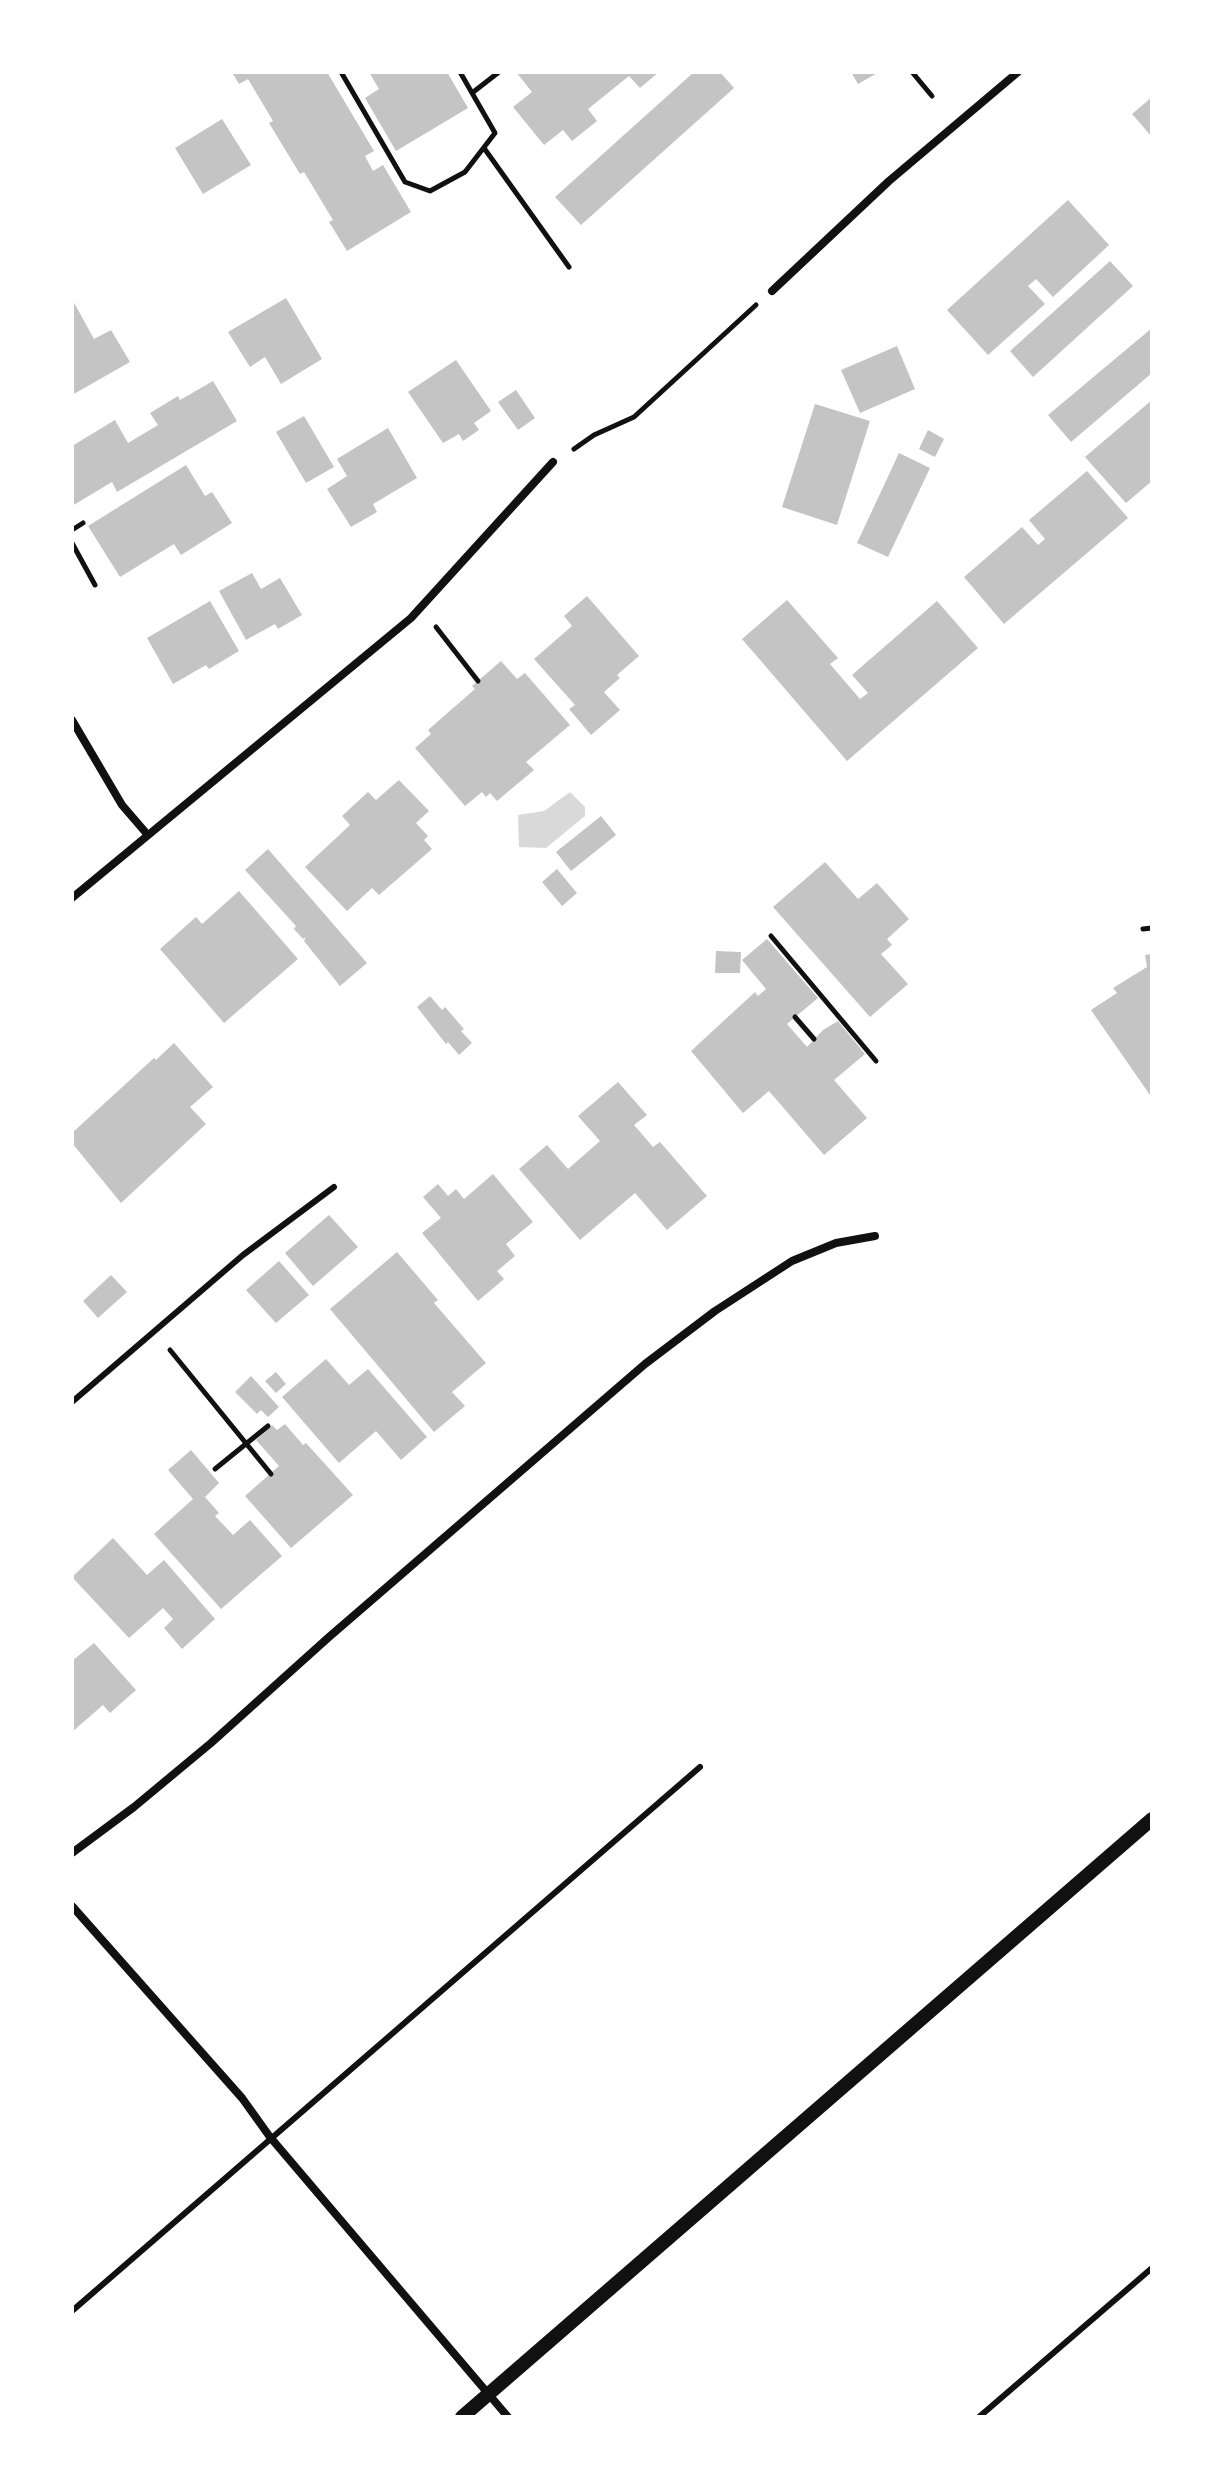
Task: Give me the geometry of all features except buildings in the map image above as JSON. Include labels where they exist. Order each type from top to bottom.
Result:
[{"type":"street","points":[[772,291],[889,181],[1018,72]]},
{"type":"street","points":[[72,898],[421,608],[553,462]]},
{"type":"street","points":[[72,720],[122,805],[147,834]]},
{"type":"street","points":[[72,1853],[134,1807],[211,1743],[655,1356],[715,1311],[792,1261],[836,1243],[875,1236]]},
{"type":"street","points":[[462,2417],[1152,1819]]},
{"type":"street","points":[[72,1906],[242,2098],[270,2137],[508,2417]]},
{"type":"lane","points":[[72,1402],[243,1255],[334,1187]]},
{"type":"lane","points":[[72,2311],[700,1767]]},
{"type":"lane","points":[[979,2417],[1152,2268]]},
{"type":"path","points":[[341,72],[405,182],[430,191],[465,172],[495,133],[460,72]]},
{"type":"path","points":[[472,93],[499,72]]},
{"type":"path","points":[[912,72],[932,96]]},
{"type":"path","points":[[484,148],[569,267]]},
{"type":"path","points":[[553,462],[594,435],[634,417],[772,291]]},
{"type":"path","points":[[72,530],[83,523]]},
{"type":"path","points":[[72,543],[95,585]]},
{"type":"path","points":[[421,608],[478,681]]},
{"type":"path","points":[[1143,929],[1152,928]]},
{"type":"path","points":[[771,936],[876,1061]]},
{"type":"path","points":[[795,1017],[814,1039]]},
{"type":"path","points":[[155,1330],[271,1474]]},
{"type":"path","points":[[215,1469],[268,1426]]},
{"type":"shaded area","points":[[570,792],[585,807],[585,816],[546,848],[519,847],[518,815],[544,811]]}]
